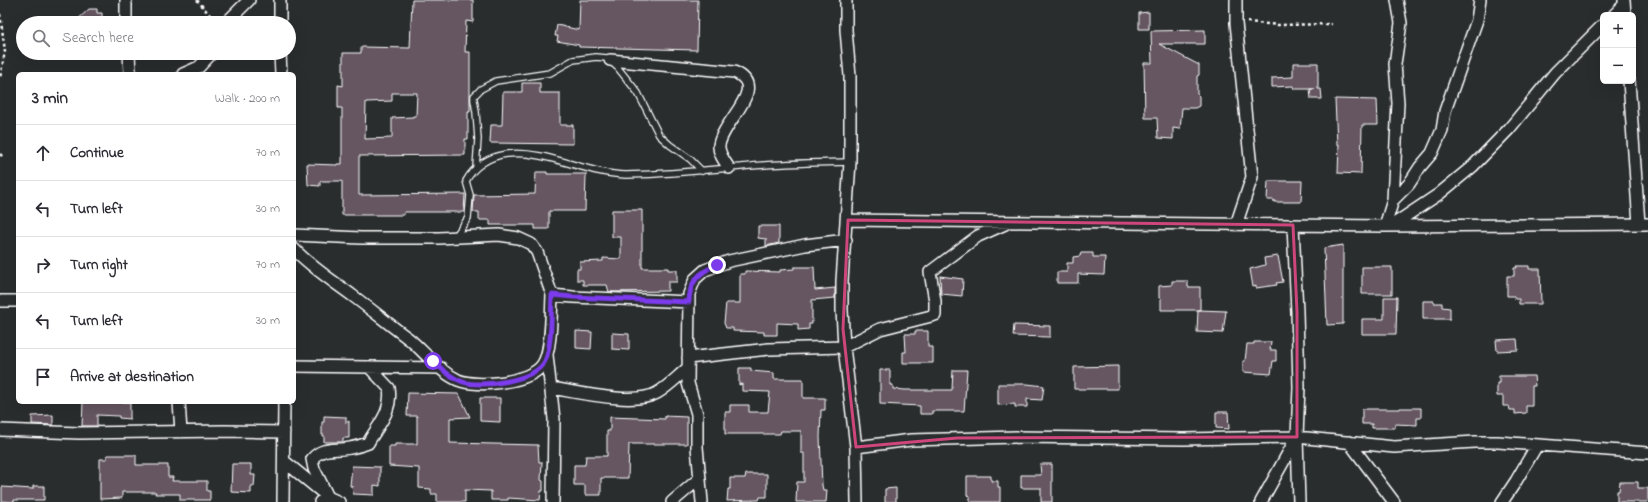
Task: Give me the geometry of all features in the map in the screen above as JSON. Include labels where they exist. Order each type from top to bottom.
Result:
[{"type":"street","points":[[126,0],[126,16]]},
{"type":"street","points":[[233,16],[249,0]]},
{"type":"street","points":[[280,0],[280,16]]},
{"type":"street","points":[[846,0],[846,30],[850,91],[850,162],[848,220],[842,281],[844,347],[856,447],[857,502]]},
{"type":"street","points":[[1236,0],[1236,23],[1252,177],[1236,225]]},
{"type":"street","points":[[1388,226],[1392,200],[1398,103],[1395,64],[1401,23],[1397,0]]},
{"type":"street","points":[[1392,200],[1409,184],[1420,167],[1432,153],[1442,130],[1445,111],[1477,20],[1480,0]]},
{"type":"street","points":[[1388,226],[1439,194],[1473,166],[1509,129],[1555,73],[1600,28]]},
{"type":"street","points":[[130,60],[130,72]]},
{"type":"street","points":[[188,72],[199,67],[206,60]]},
{"type":"street","points":[[280,60],[281,72]]},
{"type":"street","points":[[610,60],[734,72],[742,76],[749,87],[747,96],[726,127],[719,146],[722,158],[729,168]]},
{"type":"street","points":[[848,220],[1388,226],[1644,224],[1629,84]]},
{"type":"street","points":[[551,388],[608,397],[647,397],[666,387],[688,363],[769,350],[844,347],[880,329],[935,315],[935,301],[930,272],[978,236],[1009,222]]},
{"type":"street","points":[[1293,225],[1298,312],[1299,387],[1297,437],[1299,502]]},
{"type":"street","points":[[296,235],[361,238],[499,235],[525,241],[537,252],[552,295],[547,355],[554,426],[553,502]]},
{"type":"street","points":[[702,502],[696,447],[697,414],[688,383],[689,302],[690,289],[695,279],[705,270],[717,265],[788,249],[846,240]]},
{"type":"street","points":[[296,251],[318,271],[410,340],[452,377],[465,382],[480,384],[504,382],[534,372],[543,365],[547,355]]},
{"type":"street","points":[[552,295],[689,302]]},
{"type":"street","points":[[0,301],[16,301]]},
{"type":"street","points":[[296,366],[441,368]]},
{"type":"street","points":[[329,500],[314,469],[312,459],[322,451],[329,448],[350,448],[368,443],[387,413],[390,403],[389,388],[369,367]]},
{"type":"street","points":[[179,404],[181,432]]},
{"type":"street","points":[[283,502],[284,404]]},
{"type":"street","points":[[0,430],[58,433],[224,431],[284,432]]},
{"type":"street","points":[[856,447],[911,440],[957,438],[1184,439],[1297,437],[1394,447],[1475,442],[1648,453]]},
{"type":"street","points":[[1261,502],[1297,437]]},
{"type":"street","points":[[1349,442],[1394,502]]},
{"type":"street","points":[[1502,502],[1537,445]]},
{"type":"street","points":[[284,461],[329,500]]},
{"type":"street","points":[[672,502],[700,478]]},
{"type":"lane","points":[[476,167],[478,139],[474,96],[480,89],[496,81],[550,73],[578,58],[600,57],[610,60],[638,93],[662,139],[690,159],[702,171]]},
{"type":"lane","points":[[455,237],[468,218],[470,195],[466,181],[476,167],[497,156],[514,154],[538,156],[601,172],[625,175],[672,174],[764,165],[850,162]]},
{"type":"path","points":[[196,0],[210,16]]},
{"type":"path","points":[[0,14],[5,51],[0,78]]},
{"type":"path","points":[[1236,23],[1255,22],[1278,26],[1332,24]]},
{"type":"path","points":[[0,154],[3,157]]},
{"type":"highlighted area","points":[[848,220],[1293,225],[1297,312],[1297,437],[957,438],[856,447],[843,329]]},
{"type":"building","points":[[412,0],[473,0],[473,22],[466,21],[465,52],[470,52],[470,112],[468,112],[468,139],[465,139],[465,155],[359,156],[359,195],[465,194],[464,212],[404,212],[404,215],[342,215],[342,181],[320,181],[320,186],[308,185],[307,164],[342,164],[342,108],[338,108],[338,85],[343,86],[343,53],[361,53],[361,47],[410,48]],"holes":[[[392,93],[417,93],[416,116],[392,118],[392,138],[365,139],[366,102],[392,101]]]},
{"type":"building","points":[[580,0],[698,0],[697,50],[579,47],[579,45],[557,41],[558,36],[555,36],[557,25],[579,30]]},
{"type":"building","points":[[89,9],[97,9],[97,13],[102,13],[102,16],[82,16]]},
{"type":"building","points":[[1149,12],[1149,29],[1139,29],[1139,13]]},
{"type":"building","points":[[1205,30],[1205,44],[1159,44],[1199,65],[1199,75],[1197,76],[1197,94],[1199,96],[1199,106],[1195,108],[1182,108],[1180,129],[1173,128],[1173,139],[1158,138],[1157,118],[1145,118],[1144,63],[1152,63],[1151,31]]},
{"type":"building","points":[[1293,63],[1318,63],[1318,89],[1321,89],[1322,99],[1311,99],[1310,89],[1294,89],[1293,86],[1272,87],[1272,78],[1293,77]]},
{"type":"building","points":[[522,83],[540,83],[540,93],[560,93],[560,125],[573,125],[573,144],[490,143],[491,125],[502,125],[503,92],[522,92]]},
{"type":"building","points":[[1335,99],[1377,100],[1378,125],[1362,125],[1361,174],[1338,173],[1339,144],[1337,144]]},
{"type":"building","points":[[536,172],[547,172],[547,174],[586,174],[585,211],[549,211],[549,229],[535,229],[535,225],[490,225],[490,220],[479,220],[479,212],[473,212],[474,195],[535,194]]},
{"type":"building","points":[[1268,181],[1302,181],[1301,202],[1274,202],[1274,200],[1267,200]]},
{"type":"building","points":[[612,210],[642,210],[642,268],[668,268],[668,270],[677,270],[677,282],[668,282],[668,291],[609,292],[607,285],[583,285],[583,280],[577,280],[577,269],[580,269],[580,262],[603,261],[603,258],[621,259],[621,237],[612,237]]},
{"type":"building","points":[[758,226],[779,226],[779,243],[766,246],[766,239],[758,238]]},
{"type":"building","points":[[1343,245],[1343,324],[1327,325],[1324,248]]},
{"type":"building","points":[[1081,253],[1093,253],[1093,257],[1105,257],[1104,275],[1078,274],[1078,283],[1057,283],[1057,272],[1067,272],[1067,263],[1073,263],[1073,257],[1080,256]]},
{"type":"building","points":[[1278,256],[1283,282],[1276,283],[1277,285],[1256,288],[1256,286],[1253,287],[1250,269],[1265,265],[1264,258]]},
{"type":"building","points":[[1516,266],[1529,266],[1529,269],[1540,269],[1541,304],[1519,304],[1519,299],[1515,299],[1514,296],[1507,296],[1507,276],[1514,276],[1514,268],[1517,268]]},
{"type":"building","points":[[794,267],[814,267],[815,290],[835,288],[835,298],[812,300],[812,324],[809,324],[809,329],[798,330],[798,324],[777,323],[777,335],[764,335],[764,332],[733,331],[733,328],[726,328],[724,323],[726,303],[740,303],[740,274],[745,274],[745,271],[780,272],[780,270],[794,269]]},
{"type":"building","points":[[1362,267],[1392,267],[1392,294],[1362,294]]},
{"type":"building","points":[[940,276],[963,279],[962,296],[941,294]]},
{"type":"building","points":[[1172,281],[1188,281],[1188,287],[1200,287],[1200,310],[1161,310],[1159,286],[1172,285]]},
{"type":"building","points":[[1384,297],[1397,297],[1396,334],[1362,334],[1362,319],[1384,319]]},
{"type":"building","points":[[1423,301],[1442,303],[1442,307],[1450,308],[1450,319],[1423,319]]},
{"type":"building","points":[[1198,310],[1226,311],[1223,333],[1197,332]]},
{"type":"building","points":[[1014,325],[1050,326],[1050,337],[1013,336]]},
{"type":"building","points":[[576,331],[592,332],[591,349],[576,348]]},
{"type":"building","points":[[915,331],[928,331],[928,347],[933,347],[933,363],[903,363],[903,352],[906,352],[905,334],[915,334]]},
{"type":"building","points":[[612,333],[629,334],[629,350],[612,349]]},
{"type":"building","points":[[1517,339],[1518,350],[1497,351],[1496,340]]},
{"type":"building","points":[[1254,342],[1271,342],[1270,350],[1276,350],[1276,361],[1273,361],[1271,374],[1243,372],[1243,361],[1245,361],[1247,344],[1254,344]]},
{"type":"building","points":[[1118,366],[1118,389],[1074,389],[1074,367]]},
{"type":"building","points":[[739,368],[751,368],[751,371],[774,373],[774,379],[803,379],[803,398],[825,398],[825,410],[821,410],[820,437],[822,485],[823,490],[827,490],[826,502],[796,502],[797,482],[804,482],[804,453],[801,453],[801,431],[781,431],[780,434],[725,434],[725,412],[730,412],[730,405],[749,405],[749,412],[768,412],[770,392],[742,391],[742,384],[739,385]]},
{"type":"building","points":[[880,370],[890,370],[890,385],[893,385],[893,389],[952,390],[953,370],[967,370],[964,411],[932,411],[932,414],[920,414],[920,406],[880,404]]},
{"type":"building","points":[[1499,376],[1534,376],[1535,386],[1532,386],[1532,406],[1526,406],[1526,413],[1515,414],[1515,410],[1510,410],[1509,406],[1503,406],[1503,396],[1497,396],[1497,383],[1499,383]]},
{"type":"building","points":[[998,384],[1027,384],[1044,386],[1042,400],[1027,399],[1027,407],[1015,407],[1015,404],[998,405]]},
{"type":"building","points":[[408,393],[459,394],[470,417],[450,418],[450,443],[538,445],[539,462],[542,462],[541,480],[543,481],[543,491],[541,491],[540,500],[508,498],[508,500],[491,500],[491,491],[465,490],[465,502],[437,502],[437,494],[431,494],[431,489],[419,488],[419,468],[389,466],[389,446],[395,446],[395,444],[417,444],[417,416],[407,416]]},
{"type":"building","points":[[480,398],[500,398],[500,422],[480,421]]},
{"type":"building","points":[[83,404],[130,404],[130,419],[119,418],[119,416],[97,415],[97,426],[82,426]]},
{"type":"building","points":[[1421,408],[1421,418],[1417,418],[1417,425],[1395,424],[1395,428],[1372,428],[1372,424],[1362,424],[1362,409]]},
{"type":"building","points":[[1216,412],[1228,412],[1229,429],[1216,428]]},
{"type":"building","points":[[53,415],[53,425],[32,424],[32,416]]},
{"type":"building","points":[[324,416],[346,417],[346,423],[349,421],[349,438],[343,438],[343,442],[324,442],[324,435],[322,435],[322,422],[324,422]]},
{"type":"building","points":[[665,416],[687,417],[687,444],[629,444],[628,478],[601,478],[601,495],[585,495],[585,485],[574,485],[574,465],[585,465],[586,456],[607,456],[607,431],[610,431],[610,417],[665,419]]},
{"type":"building","points":[[107,455],[136,455],[136,465],[168,465],[168,477],[173,477],[172,481],[207,481],[207,491],[210,491],[210,500],[180,500],[180,494],[155,494],[156,492],[122,492],[122,498],[100,499],[100,459],[107,459]]},
{"type":"building","points":[[232,464],[251,464],[251,475],[255,475],[254,486],[251,486],[251,493],[231,492]]},
{"type":"building","points":[[1040,464],[1052,464],[1052,502],[1041,502],[1041,488],[1021,488],[1021,475],[1041,475]]},
{"type":"building","points":[[352,466],[380,467],[380,486],[374,485],[374,495],[353,494],[352,486],[350,486]]},
{"type":"building","points":[[746,474],[767,474],[767,497],[760,497],[759,500],[727,501],[728,489],[730,489],[730,478],[745,478]]},
{"type":"building","points":[[967,476],[991,476],[991,481],[998,481],[998,487],[1000,487],[1000,502],[970,502],[970,496],[967,495]]},
{"type":"building","points":[[1620,482],[1638,482],[1638,488],[1648,488],[1648,502],[1617,502],[1617,491],[1619,491]]},
{"type":"building","points":[[33,486],[44,486],[44,500],[14,500],[14,502],[2,501],[2,487],[33,489]]},
{"type":"building","points":[[896,488],[896,502],[885,502],[885,489]]},
{"type":"route","points":[[433,361],[452,377],[465,382],[480,384],[504,382],[528,375],[534,372],[546,360],[552,295],[689,302],[690,289],[695,279],[705,270],[717,265]]}]
